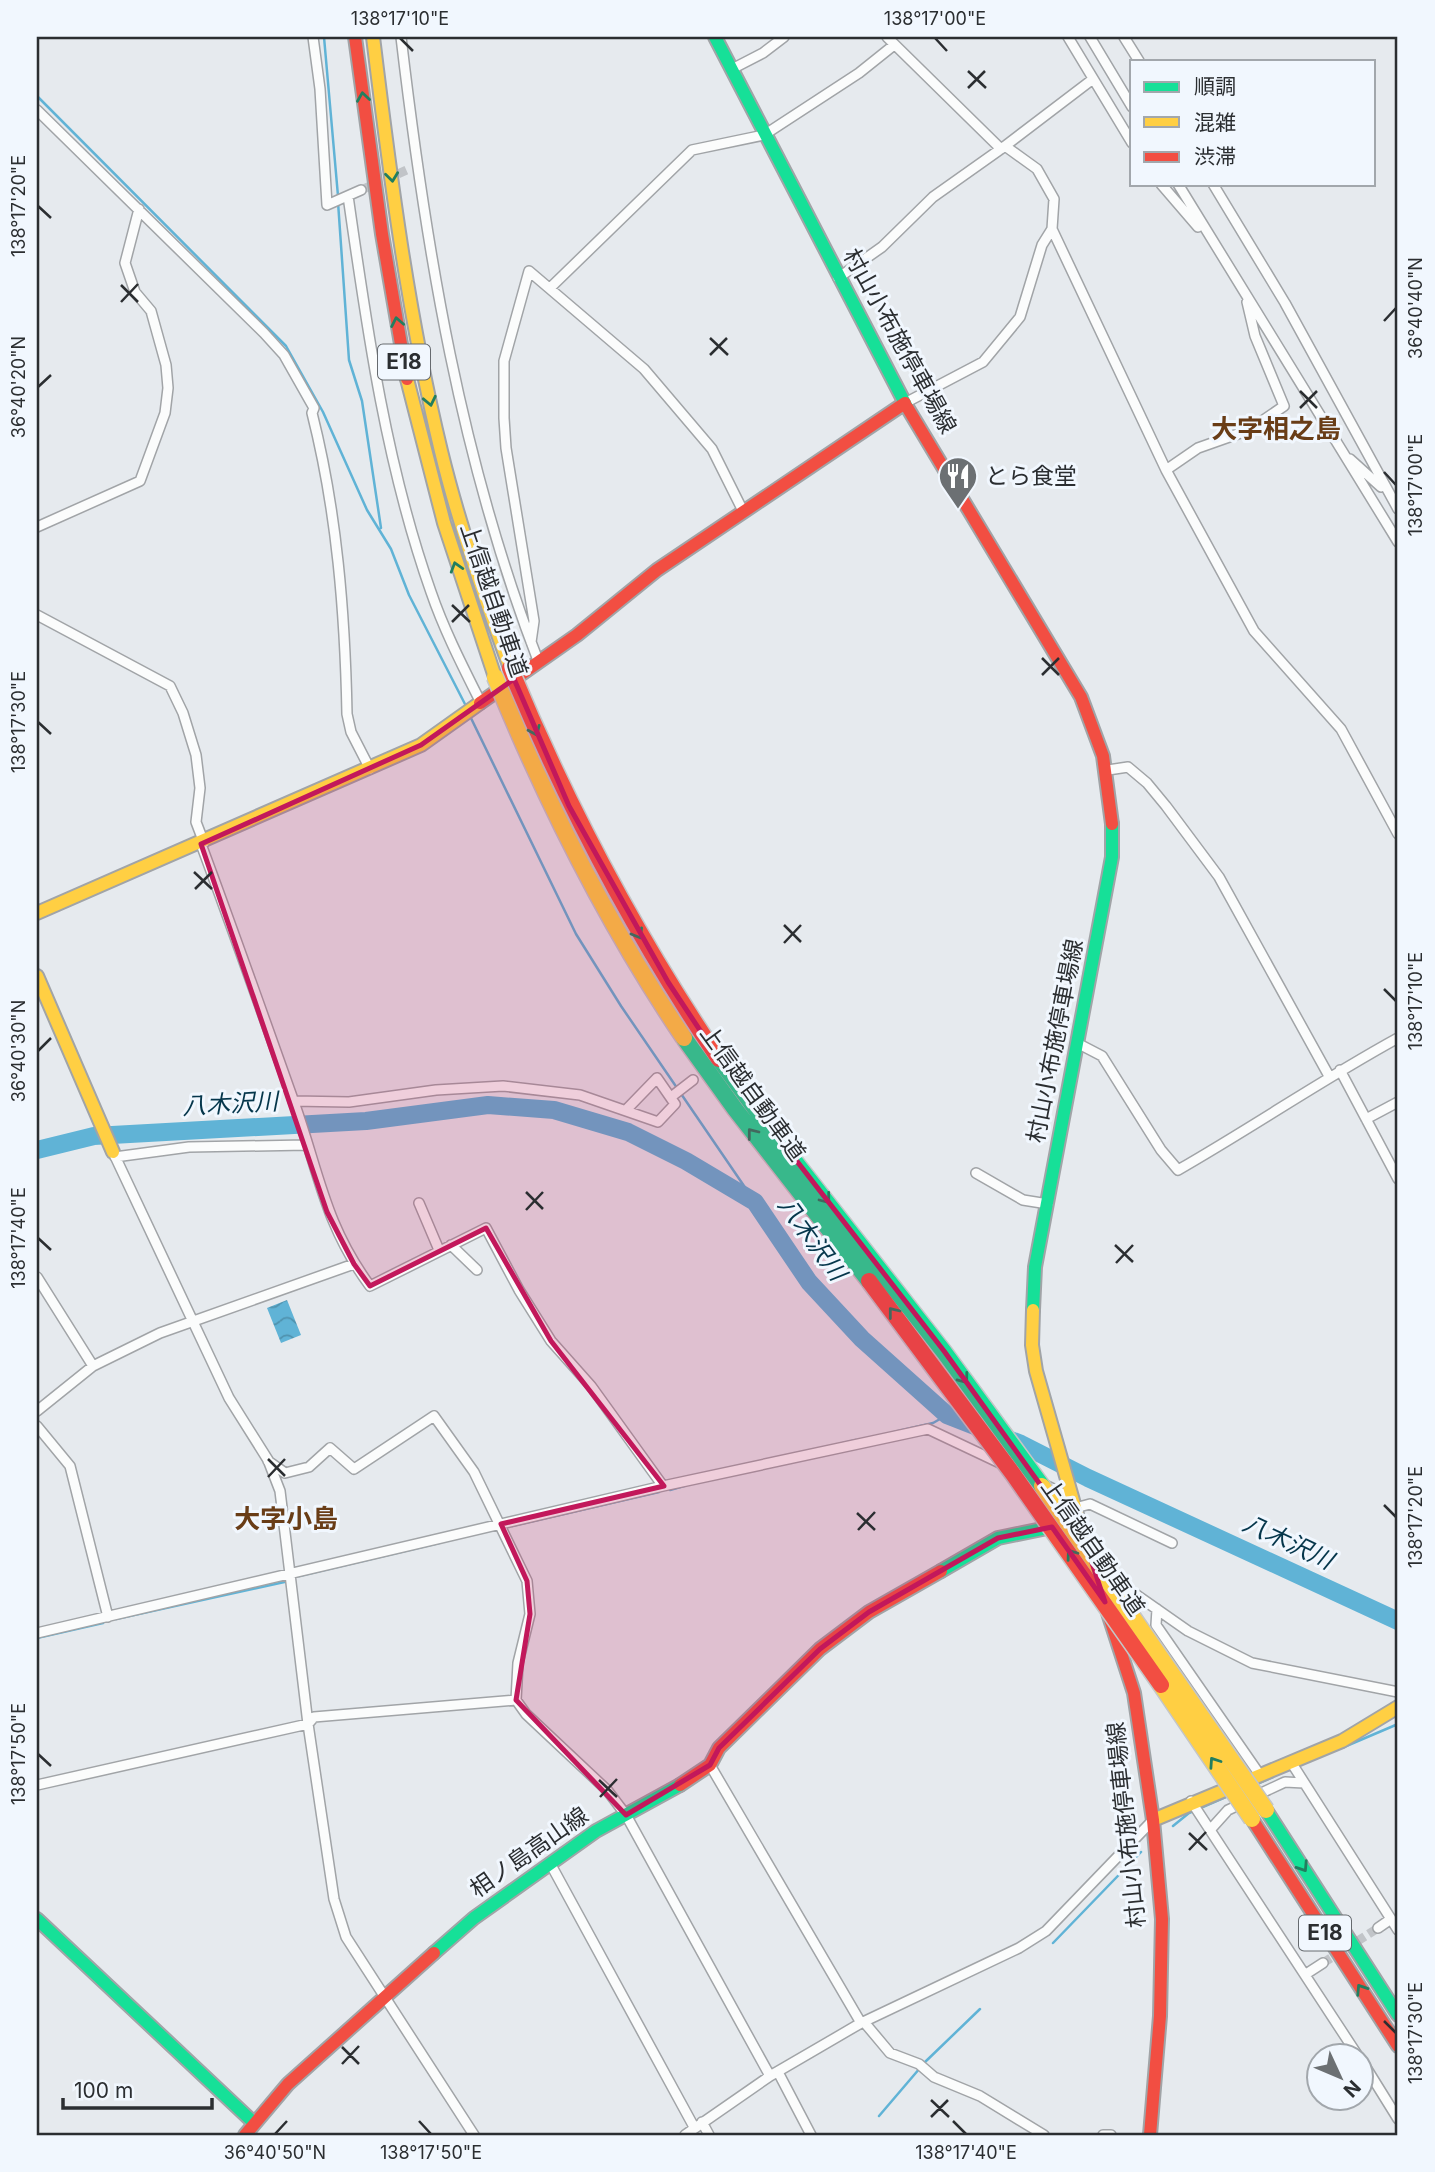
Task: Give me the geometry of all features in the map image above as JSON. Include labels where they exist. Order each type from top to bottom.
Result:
[{"type":"main road","name":"上信越自動車道","points":[[355,37],[383,244],[418,428],[445,529],[495,677],[534,771],[578,861],[654,993],[731,1105],[896,1316],[1026,1490],[1259,1814],[1398,2015]]},
{"type":"main road","name":"上信越自動車道","points":[[373,37],[401,241],[434,420],[461,524],[510,668],[554,773],[593,853],[642,940],[697,1027],[761,1116],[998,1425],[1149,1637],[1398,2046]]},
{"type":"main road","name":"村山小布施停車場線","points":[[715,37],[905,403],[1081,698],[1096,730],[1108,770],[1113,807],[1112,857],[1035,1267],[1032,1345],[1079,1524],[1133,1692],[1153,1820],[1162,1919],[1160,2016],[1150,2135]]},
{"type":"main road","points":[[37,913],[203,843],[421,745],[539,663],[657,570],[905,403]]},
{"type":"main road","points":[[37,976],[114,1155]]},
{"type":"main road","name":"相ノ島高山線","points":[[249,2129],[288,2084],[474,1918],[550,1863],[710,1765],[719,1748],[820,1649],[870,1612],[998,1538],[1027,1530],[1079,1524]]},
{"type":"main road","points":[[1153,1820],[1195,1807],[1260,1775],[1293,1766],[1361,1731],[1398,1707]]},
{"type":"main road","points":[[37,1919],[249,2129]]},
{"type":"street","points":[[313,37],[321,101],[327,205],[360,190]]},
{"type":"street","points":[[401,37],[412,168],[457,391],[476,468],[539,663]]},
{"type":"street","points":[[732,69],[763,53],[783,37]]},
{"type":"street","points":[[1068,37],[1130,140]]},
{"type":"street","points":[[1090,37],[1130,104]]},
{"type":"street","points":[[1124,37],[1138,60]]},
{"type":"street","points":[[550,288],[692,150],[764,135],[859,73],[893,40],[1003,147],[1037,169],[1054,200],[1052,229],[1042,245],[1020,317],[983,362],[905,403]]},
{"type":"street","points":[[838,278],[882,247],[933,197],[1093,79]]},
{"type":"street","points":[[37,110],[284,355],[314,408],[312,413],[327,472],[337,545],[347,715],[351,732],[370,769]]},
{"type":"street","points":[[1163,186],[1211,241]]},
{"type":"street","points":[[1179,186],[1398,542]]},
{"type":"street","points":[[1214,186],[1285,303],[1388,494],[1398,507]]},
{"type":"street","points":[[348,196],[366,328],[404,498],[431,592],[478,705]]},
{"type":"street","points":[[37,527],[140,481],[165,413],[166,365],[151,311],[135,292],[125,263],[139,209]]},
{"type":"street","points":[[1052,229],[1166,470],[1254,631],[1341,729],[1398,834]]},
{"type":"street","points":[[531,642],[534,621],[528,570],[506,448],[504,361],[529,271],[644,369],[712,449],[743,511]]},
{"type":"street","points":[[1166,470],[1198,448],[1249,430],[1284,406],[1255,336],[1244,294]]},
{"type":"street","points":[[1340,451],[1388,494]]},
{"type":"street","points":[[37,615],[170,686],[183,713],[196,755],[200,788],[196,822],[294,1103],[327,1212],[354,1265],[370,1286],[486,1228],[519,1290],[551,1341],[591,1386],[663,1486]]},
{"type":"street","points":[[1108,770],[1128,767],[1141,778],[1219,877],[1329,1076]]},
{"type":"street","points":[[1077,1043],[1102,1056],[1161,1150],[1178,1170],[1258,1124],[1329,1076],[1398,1038]]},
{"type":"street","points":[[1340,1070],[1394,1164],[1398,1179]]},
{"type":"street","points":[[294,1103],[349,1102],[436,1090],[503,1086],[580,1095],[658,1122],[675,1104],[657,1078],[626,1110]]},
{"type":"street","points":[[671,1097],[693,1080]]},
{"type":"street","points":[[1366,1119],[1398,1102]]},
{"type":"street","points":[[307,1144],[189,1147],[114,1155],[229,1398],[268,1460],[280,1490],[292,1572],[308,1724],[334,1899],[346,1937],[474,2135]]},
{"type":"street","points":[[976,1173],[1023,1200],[1048,1204]]},
{"type":"street","points":[[419,1203],[439,1251]]},
{"type":"street","points":[[451,1245],[477,1270]]},
{"type":"street","points":[[37,1411],[93,1366],[193,1319],[354,1265]]},
{"type":"street","points":[[37,1277],[41,1292],[93,1366]]},
{"type":"street","points":[[268,1460],[285,1473],[309,1468],[330,1448],[354,1469],[434,1416],[474,1472],[527,1581],[530,1614],[518,1663],[516,1700],[526,1714],[607,1790],[626,1815],[811,2135]]},
{"type":"street","points":[[37,1426],[70,1466],[108,1617]]},
{"type":"street","points":[[37,1633],[663,1486],[928,1429],[1172,1543]]},
{"type":"street","points":[[1097,1577],[1128,1589],[1188,1631],[1252,1663],[1398,1692]]},
{"type":"street","points":[[1157,1609],[1156,1625],[1260,1775]]},
{"type":"street","points":[[37,1785],[308,1724],[314,1717],[516,1700]]},
{"type":"street","points":[[710,1765],[872,2035],[890,2053],[921,2066],[934,2077],[980,2095],[1044,2135]]},
{"type":"street","points":[[1293,1766],[1398,1930]]},
{"type":"street","points":[[1210,1830],[1228,1810],[1273,1787],[1285,1782],[1304,1783]]},
{"type":"street","points":[[1195,1807],[1349,2042]]},
{"type":"street","points":[[685,2135],[774,2074],[863,2022],[1018,1948],[1046,1931],[1153,1820]]},
{"type":"street","points":[[550,1863],[698,2124],[709,2135]]},
{"type":"street","points":[[1378,1928],[1391,1919]]},
{"type":"street","points":[[1306,1974],[1323,1963]]},
{"type":"street","points":[[1376,2084],[1398,2119]]},
{"type":"street","points":[[1103,2135],[1111,2135]]},
{"type":"highlighted area","points":[[514,679],[569,806],[668,982],[727,1071],[944,1351],[1088,1551],[1105,1602],[1052,1527],[998,1538],[869,1612],[820,1649],[719,1748],[710,1765],[626,1815],[516,1700],[530,1614],[527,1581],[501,1524],[664,1486],[551,1341],[486,1228],[370,1286],[354,1264],[327,1212],[201,844],[421,745]]},
{"type":"water","points":[[287,1300],[301,1335],[281,1343],[267,1308]]},
{"type":"waterway","points":[[324,37],[338,196]]},
{"type":"waterway","points":[[37,96],[286,346],[323,412],[367,510],[391,549],[409,595],[467,708]]},
{"type":"waterway","points":[[338,202],[349,360],[362,401],[381,528]]},
{"type":"waterway","points":[[469,714],[576,934],[621,1006],[755,1202]]},
{"type":"waterway","name":"八木沢川","points":[[37,1150],[94,1136],[366,1121],[488,1105],[554,1110],[628,1132],[686,1161],[755,1202],[809,1282],[862,1339],[947,1415],[1021,1444],[1088,1478],[1398,1621]]},
{"type":"waterway","points":[[894,1432],[933,1423],[947,1415]]},
{"type":"waterway","points":[[839,1444],[856,1440]]},
{"type":"waterway","points":[[670,1490],[684,1486]]},
{"type":"waterway","points":[[512,1526],[659,1492]]},
{"type":"waterway","points":[[299,1576],[439,1543]]},
{"type":"waterway","points":[[116,1619],[289,1581]]},
{"type":"waterway","points":[[37,1638],[103,1623]]},
{"type":"waterway","points":[[1344,1747],[1398,1724]]},
{"type":"waterway","points":[[1257,1784],[1273,1777]]},
{"type":"waterway","points":[[1173,1826],[1189,1813],[1228,1796]]},
{"type":"waterway","points":[[1053,1943],[1141,1852]]},
{"type":"waterway","points":[[924,2063],[980,2009]]},
{"type":"waterway","points":[[879,2116],[920,2068]]},
{"type":"tunnel","points":[[361,190],[409,169]]},
{"type":"tunnel","points":[[1323,1963],[1378,1928]]},
{"type":"traffic: fast","points":[[715,37],[907,407]]},
{"type":"traffic: fast","points":[[1033,1310],[1035,1267],[1112,857],[1112,824]]},
{"type":"traffic: fast","points":[[684,1038],[735,1109],[869,1281]]},
{"type":"traffic: fast","points":[[719,1059],[778,1140],[944,1352],[1042,1486]]},
{"type":"traffic: fast","points":[[941,1571],[998,1538],[1057,1526]]},
{"type":"traffic: fast","points":[[434,1953],[474,1918],[596,1831],[680,1785]]},
{"type":"traffic: fast","points":[[1266,1810],[1398,2015]]},
{"type":"traffic: fast","points":[[37,1919],[254,2123]]},
{"type":"traffic: slow","points":[[373,37],[401,245],[429,400],[464,533],[510,668]]},
{"type":"traffic: slow","points":[[407,379],[444,523],[495,677]]},
{"type":"traffic: slow","points":[[495,677],[557,817],[580,862],[629,951],[684,1038]]},
{"type":"traffic: slow","points":[[37,913],[421,745],[480,703]]},
{"type":"traffic: slow","points":[[37,976],[113,1152]]},
{"type":"traffic: slow","points":[[1033,1310],[1032,1345],[1036,1371],[1084,1539]]},
{"type":"traffic: slow","points":[[1042,1486],[1266,1810]]},
{"type":"traffic: slow","points":[[1161,1685],[1252,1819]]},
{"type":"traffic: slow","points":[[1153,1820],[1342,1741],[1398,1707]]},
{"type":"traffic: jam","points":[[355,37],[382,234],[407,379]]},
{"type":"traffic: jam","points":[[480,703],[577,635],[657,570],[905,403]]},
{"type":"traffic: jam","points":[[907,407],[1081,697],[1103,756],[1112,824]]},
{"type":"traffic: jam","points":[[510,668],[555,770],[604,869],[659,965],[719,1059]]},
{"type":"traffic: jam","points":[[869,1281],[1013,1474],[1161,1685]]},
{"type":"traffic: jam","points":[[680,1785],[710,1765],[719,1748],[820,1649],[869,1612],[941,1571]]},
{"type":"traffic: jam","points":[[1108,1613],[1134,1693],[1153,1820],[1162,1919],[1160,2016],[1150,2135]]},
{"type":"traffic: jam","points":[[1252,1819],[1398,2046]]},
{"type":"traffic: jam","points":[[245,2135],[288,2084],[434,1953]]},
{"type":"place","name":"とら食堂","points":[[958,510]]},
{"type":"district","name":"大字相之島","points":[[1276,429]]},
{"type":"district","name":"大字小島","points":[[286,1519]]}]
